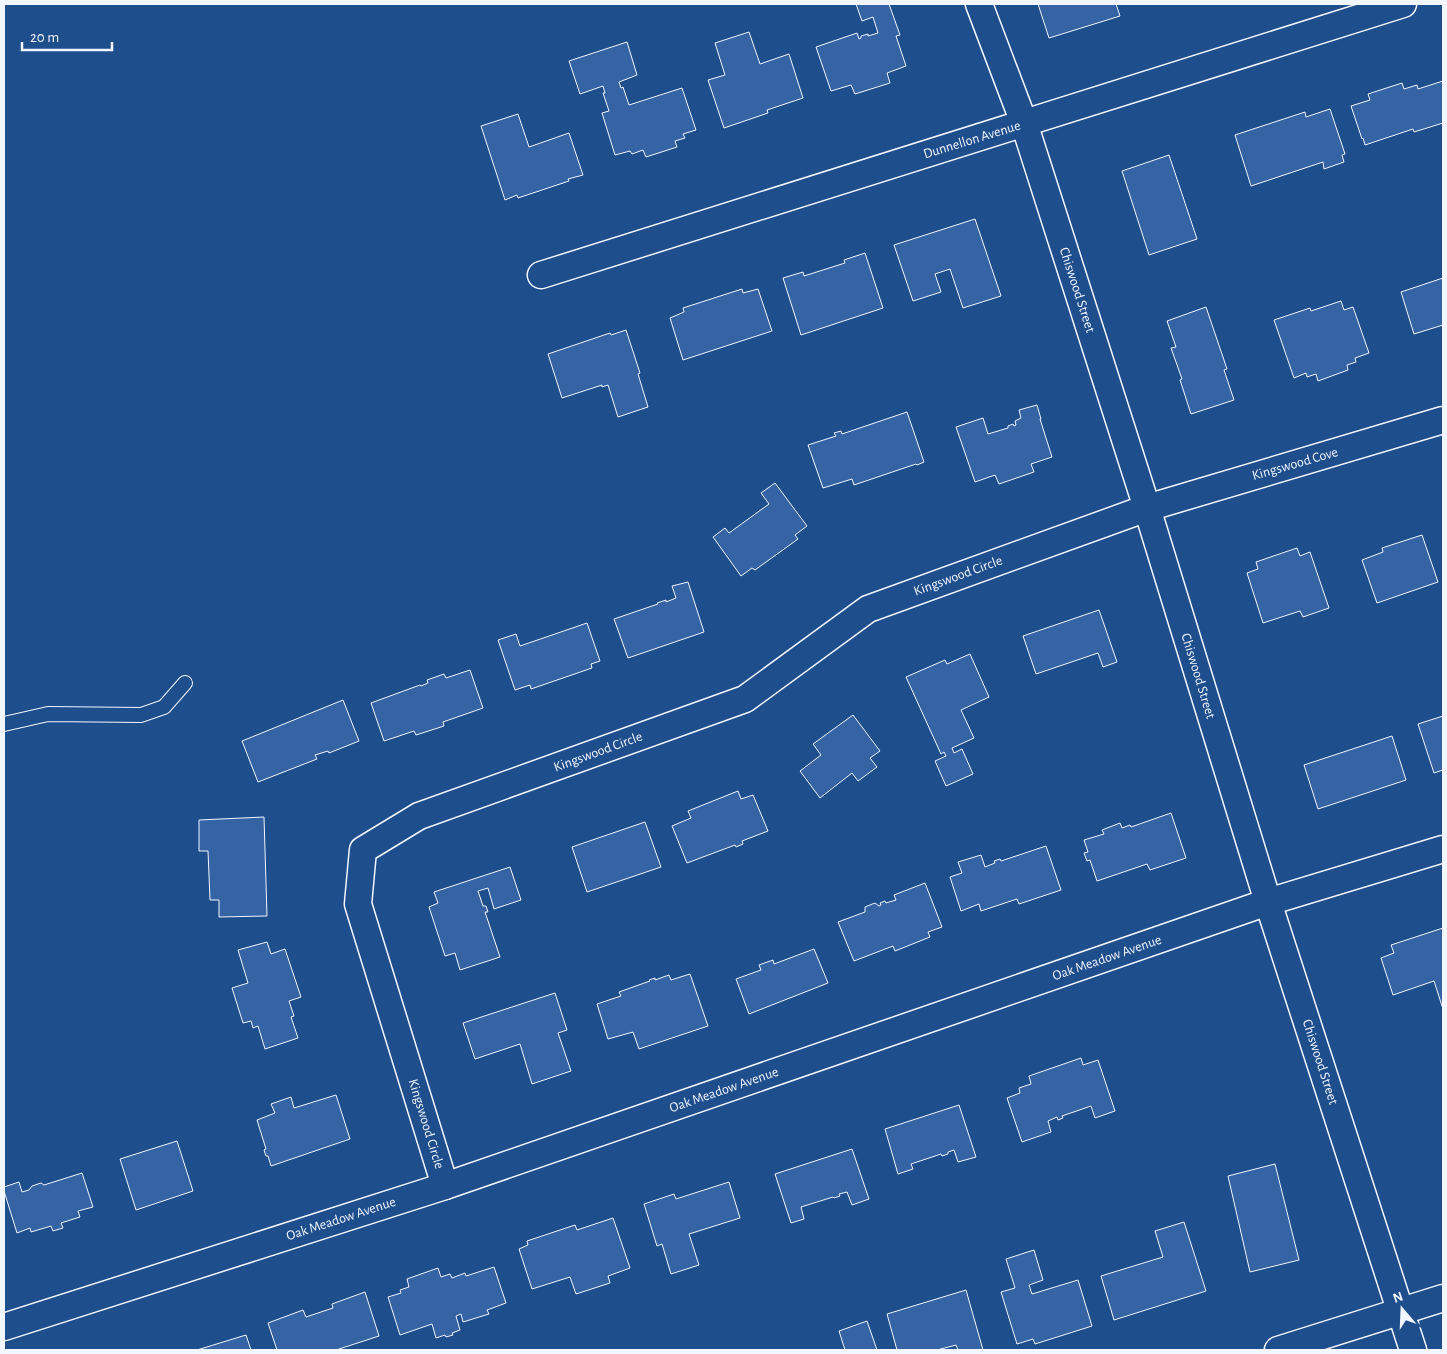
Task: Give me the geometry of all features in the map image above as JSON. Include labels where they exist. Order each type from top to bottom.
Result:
[{"type":"street","name":"Chiswood Street","points":[[979,4],[1024,123],[1147,508],[1268,902],[1413,1350]]},
{"type":"street","name":"Dunnellon Avenue","points":[[541,275],[1402,4]]},
{"type":"street","name":"Kingswood Cove","points":[[1147,508],[1443,420]]},
{"type":"street","name":"Kingswood Circle","points":[[445,1186],[358,904],[363,850],[419,816],[745,699],[868,608],[1147,508]]},
{"type":"street","name":"Oak Meadow Avenue","points":[[4,1327],[445,1186],[1268,902],[1443,848]]},
{"type":"street","points":[[1278,1350],[1443,1298]]},
{"type":"lane","points":[[4,724],[48,714],[141,715],[164,707],[185,683]]},
{"type":"building","points":[[856,4],[889,4],[900,35],[896,36],[906,66],[887,73],[890,83],[855,94],[851,85],[831,91],[816,47],[857,33],[859,39],[861,36],[878,33],[873,17],[862,21]]},
{"type":"building","points":[[1038,4],[1116,4],[1120,16],[1049,38]]},
{"type":"building","points":[[749,32],[760,64],[789,54],[803,98],[767,110],[768,113],[724,128],[708,80],[725,75],[715,43]]},
{"type":"building","points":[[627,42],[637,75],[619,82],[621,88],[623,87],[629,105],[682,88],[696,130],[683,134],[685,138],[675,141],[677,147],[646,157],[643,150],[632,154],[630,151],[615,155],[602,113],[609,111],[603,93],[605,93],[603,86],[580,94],[569,61]]},
{"type":"building","points":[[1443,81],[1443,123],[1414,132],[1413,129],[1365,145],[1351,106],[1370,100],[1368,94],[1402,83],[1404,89],[1417,85],[1418,89]]},
{"type":"building","points":[[1330,109],[1345,154],[1342,155],[1344,162],[1324,169],[1323,162],[1251,186],[1235,135],[1305,112],[1306,117]]},
{"type":"building","points":[[518,114],[529,147],[569,133],[583,175],[518,198],[517,195],[505,200],[481,126]]},
{"type":"building","points":[[1169,155],[1197,239],[1149,255],[1122,171]]},
{"type":"building","points":[[975,219],[1001,296],[963,308],[950,269],[935,274],[941,292],[913,301],[894,245]]},
{"type":"building","points":[[865,253],[883,308],[801,335],[783,278],[803,272],[804,276],[845,263],[844,260]]},
{"type":"building","points":[[1443,278],[1443,325],[1414,334],[1401,292]]},
{"type":"building","points":[[742,289],[743,293],[758,289],[772,331],[683,360],[670,318],[684,312],[683,308]]},
{"type":"building","points":[[1341,301],[1344,310],[1353,307],[1369,353],[1355,358],[1356,362],[1347,365],[1348,370],[1318,381],[1316,374],[1307,377],[1306,373],[1294,378],[1274,320],[1310,308],[1311,311]]},
{"type":"building","points":[[1206,307],[1227,369],[1224,370],[1234,400],[1191,414],[1180,380],[1182,379],[1171,348],[1176,347],[1167,321]]},
{"type":"building","points":[[626,330],[640,373],[638,374],[648,407],[618,417],[608,385],[602,387],[602,385],[562,398],[548,354],[610,333],[611,335]]},
{"type":"building","points":[[1037,405],[1052,457],[1031,464],[1034,472],[999,484],[995,475],[975,482],[956,427],[983,418],[988,434],[1008,428],[1008,426],[1013,424],[1014,426],[1016,425],[1015,421],[1021,418],[1019,410]]},
{"type":"building","points":[[907,412],[924,462],[854,485],[852,479],[823,488],[808,445],[836,436],[834,433],[841,431],[842,434]]},
{"type":"building","points":[[775,483],[807,526],[795,535],[798,539],[755,570],[752,568],[741,576],[713,537],[725,528],[729,533],[769,504],[761,493]]},
{"type":"building","points":[[1422,535],[1438,582],[1377,603],[1362,560],[1383,552],[1382,548]]},
{"type":"building","points":[[1297,548],[1300,556],[1310,552],[1329,608],[1303,617],[1300,611],[1263,623],[1247,573],[1258,569],[1256,562]]},
{"type":"building","points":[[688,582],[704,632],[628,658],[614,619],[676,598],[672,586]]},
{"type":"building","points":[[1099,610],[1117,662],[1103,667],[1098,653],[1036,674],[1023,636]]},
{"type":"building","points":[[587,623],[600,661],[591,664],[592,668],[531,689],[530,685],[515,690],[498,640],[516,634],[520,646]]},
{"type":"building","points":[[970,654],[989,697],[961,710],[974,738],[952,748],[954,753],[962,749],[973,774],[946,786],[935,761],[946,756],[944,752],[941,754],[906,677],[945,660],[947,664]]},
{"type":"building","points":[[470,670],[483,708],[443,722],[444,726],[416,735],[414,731],[384,741],[371,703],[421,686],[428,683],[427,680],[444,674],[446,678]]},
{"type":"building","points":[[343,700],[359,741],[329,753],[328,751],[315,755],[317,759],[258,782],[242,741]]},
{"type":"building","points":[[853,715],[880,751],[870,758],[877,767],[858,781],[852,773],[820,798],[800,771],[821,755],[813,744]]},
{"type":"building","points":[[1443,716],[1443,770],[1434,773],[1418,724]]},
{"type":"building","points":[[1392,736],[1406,780],[1318,809],[1304,765]]},
{"type":"building","points":[[738,791],[741,799],[753,795],[768,831],[742,841],[743,844],[736,847],[735,845],[687,863],[672,826],[691,818],[688,811]]},
{"type":"building","points":[[1171,813],[1186,858],[1150,870],[1147,864],[1097,881],[1090,860],[1087,861],[1084,853],[1088,852],[1084,840],[1104,834],[1102,830],[1120,823],[1122,828],[1130,825],[1131,827]]},
{"type":"building","points":[[264,817],[267,916],[219,917],[219,900],[210,900],[208,851],[199,851],[199,820]]},
{"type":"building","points":[[645,822],[661,867],[587,892],[572,847]]},
{"type":"building","points":[[1046,846],[1061,890],[1019,904],[1017,899],[981,911],[979,904],[961,911],[950,877],[962,873],[958,862],[981,855],[985,867],[995,863],[994,861],[1000,859],[1001,861]]},
{"type":"building","points":[[510,867],[521,900],[494,909],[488,888],[478,891],[483,906],[486,906],[488,912],[485,912],[500,957],[460,970],[455,953],[445,956],[429,907],[438,903],[434,892]]},
{"type":"building","points":[[925,883],[942,927],[928,932],[930,937],[895,951],[893,946],[854,961],[838,922],[865,912],[865,907],[875,903],[879,906],[881,905],[880,903],[885,901],[886,903],[896,900],[894,895]]},
{"type":"building","points":[[1443,928],[1443,1009],[1434,981],[1393,995],[1381,958],[1394,953],[1391,945]]},
{"type":"building","points":[[267,942],[271,954],[285,949],[301,997],[289,1001],[294,1016],[291,1017],[298,1038],[265,1049],[258,1026],[253,1028],[251,1021],[243,1023],[232,988],[248,983],[238,950]]},
{"type":"building","points":[[814,949],[828,983],[749,1014],[736,979],[761,970],[759,965],[773,960],[774,964]]},
{"type":"building","points":[[690,974],[708,1026],[639,1049],[633,1032],[608,1039],[597,1004],[621,996],[619,992],[655,978],[655,980],[669,975],[671,980]]},
{"type":"building","points":[[555,993],[567,1030],[558,1033],[571,1071],[532,1084],[520,1044],[475,1059],[463,1023]]},
{"type":"building","points":[[1081,1058],[1083,1065],[1098,1060],[1115,1111],[1095,1118],[1091,1106],[1062,1116],[1063,1118],[1058,1120],[1057,1117],[1048,1121],[1051,1132],[1022,1142],[1007,1098],[1020,1093],[1019,1088],[1031,1084],[1029,1076]]},
{"type":"building","points":[[336,1095],[350,1139],[271,1166],[264,1150],[266,1149],[257,1120],[275,1113],[271,1104],[291,1097],[294,1108]]},
{"type":"building","points":[[959,1105],[976,1157],[958,1162],[954,1150],[942,1156],[941,1154],[911,1164],[913,1169],[898,1174],[885,1129]]},
{"type":"building","points":[[177,1141],[193,1191],[136,1210],[120,1159]]},
{"type":"building","points":[[852,1149],[869,1199],[852,1205],[847,1192],[839,1194],[840,1196],[801,1207],[804,1219],[791,1223],[775,1174]]},
{"type":"building","points":[[1275,1164],[1299,1260],[1250,1272],[1228,1176]]},
{"type":"building","points":[[82,1173],[93,1207],[78,1211],[80,1217],[61,1223],[63,1228],[53,1231],[51,1226],[31,1232],[30,1228],[17,1233],[4,1187],[19,1182],[22,1192],[41,1183],[44,1185]]},
{"type":"building","points":[[729,1182],[740,1218],[689,1234],[699,1265],[671,1274],[662,1244],[657,1246],[644,1204],[674,1194],[676,1199]]},
{"type":"building","points":[[613,1218],[630,1268],[608,1276],[610,1283],[576,1294],[570,1277],[532,1289],[519,1249],[528,1245],[527,1241],[575,1225],[577,1230]]},
{"type":"building","points":[[1184,1222],[1206,1291],[1114,1320],[1101,1276],[1163,1257],[1155,1231]]},
{"type":"building","points":[[1034,1250],[1043,1280],[1029,1285],[1032,1294],[1078,1280],[1092,1326],[1035,1344],[1033,1339],[1017,1344],[1001,1292],[1015,1288],[1006,1259]]},
{"type":"building","points":[[494,1267],[506,1303],[487,1310],[489,1314],[463,1322],[461,1314],[456,1316],[460,1330],[452,1333],[453,1335],[436,1338],[432,1324],[400,1335],[388,1297],[401,1293],[400,1290],[409,1287],[407,1279],[438,1268],[441,1277],[450,1274],[452,1278],[465,1273],[466,1276]]},
{"type":"building","points":[[966,1290],[983,1350],[958,1350],[956,1345],[937,1350],[897,1350],[887,1314]]},
{"type":"building","points":[[365,1292],[379,1336],[336,1350],[277,1350],[268,1323],[303,1310],[306,1317],[333,1308],[332,1304]]},
{"type":"building","points":[[867,1321],[877,1350],[845,1350],[839,1331]]},
{"type":"building","points":[[246,1335],[251,1350],[197,1350]]}]
